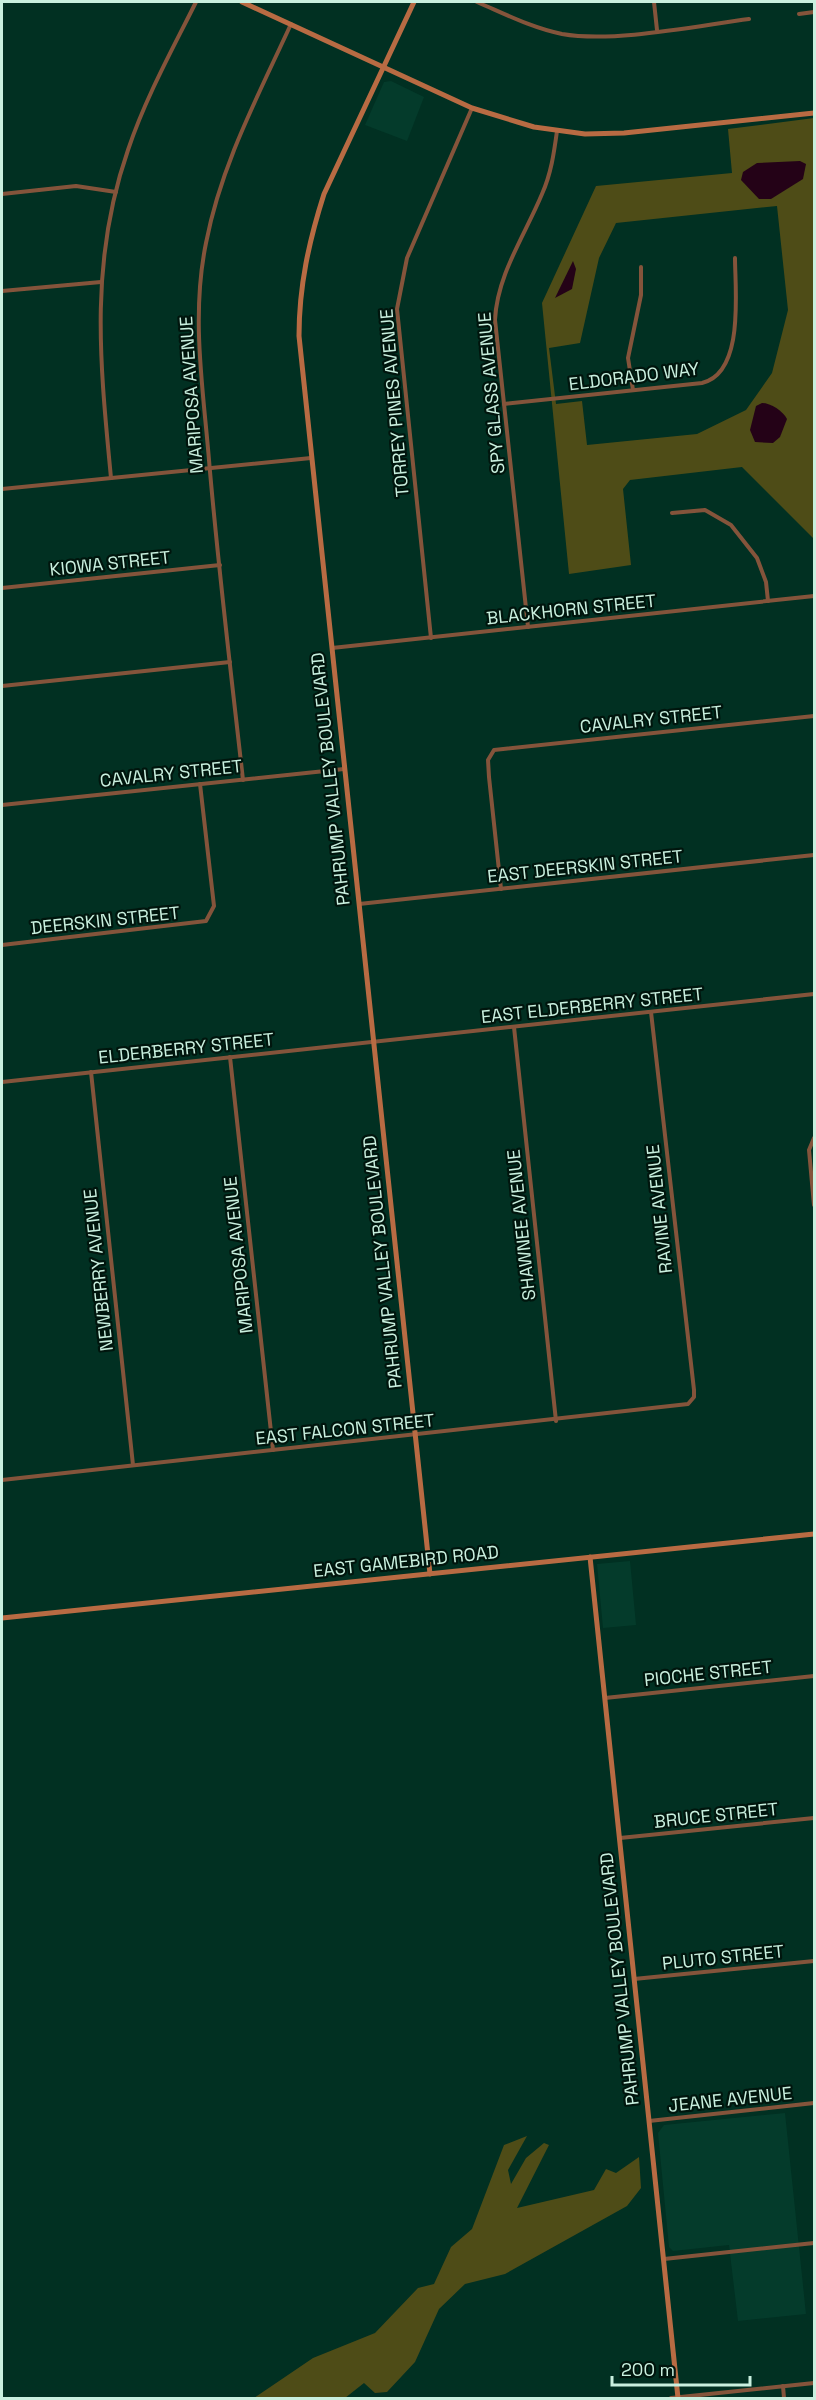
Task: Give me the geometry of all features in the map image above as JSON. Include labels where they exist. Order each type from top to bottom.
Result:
[{"type":"main road","points":[[242,2],[472,108],[515,123],[585,134],[624,133],[814,113]]},
{"type":"main road","name":"PAHRUMP VALLEY BOULEVARD","points":[[414,2],[324,194],[303,274],[299,336],[430,1574]]},
{"type":"main road","name":"EAST GAMEBIRD ROAD","points":[[2,1618],[814,1534]]},
{"type":"main road","name":"PAHRUMP VALLEY BOULEVARD","points":[[590,1557],[678,2398]]},
{"type":"street","points":[[111,478],[99,351],[101,282],[116,192],[132,140],[196,2]]},
{"type":"street","points":[[477,2],[523,22],[563,34],[604,36],[749,19]]},
{"type":"street","points":[[654,2],[657,30]]},
{"type":"street","points":[[799,14],[814,12]]},
{"type":"street","name":"MARIPOSA AVENUE","points":[[243,780],[210,468],[198,317],[205,245],[213,210],[234,147],[291,24]]},
{"type":"street","name":"TORREY PINES AVENUE","points":[[431,638],[398,309],[407,258],[472,108]]},
{"type":"street","name":"SPY GLASS AVENUE","points":[[528,627],[504,404],[496,303],[502,281],[550,176],[557,131]]},
{"type":"street","points":[[2,194],[76,186],[116,192]]},
{"type":"street","name":"ELDORADO WAY","points":[[504,404],[707,382],[722,370],[737,316],[735,258]]},
{"type":"street","points":[[633,390],[629,369],[629,348],[641,295],[641,267]]},
{"type":"street","points":[[2,291],[101,282]]},
{"type":"street","points":[[2,489],[311,458]]},
{"type":"street","points":[[672,513],[705,510],[731,525],[752,550],[762,567],[768,601]]},
{"type":"street","name":"KIOWA STREET","points":[[2,588],[220,565]]},
{"type":"street","name":"BLACKHORN STREET","points":[[331,648],[814,596]]},
{"type":"street","points":[[2,686],[230,662]]},
{"type":"street","name":"CAVALRY STREET","points":[[501,889],[488,760],[491,753],[498,748],[814,716]]},
{"type":"street","name":"CAVALRY STREET","points":[[2,805],[344,770]]},
{"type":"street","name":"DEERSKIN STREET","points":[[2,945],[199,924],[210,918],[214,899],[200,784]]},
{"type":"street","name":"EAST DEERSKIN STREET","points":[[358,904],[814,855]]},
{"type":"street","name":"EAST ELDERBERRY STREET","points":[[374,1042],[814,994]]},
{"type":"street","name":"RAVINE AVENUE","points":[[651,1012],[694,1390],[691,1402]]},
{"type":"street","name":"SHAWNEE AVENUE","points":[[514,1027],[556,1420]]},
{"type":"street","name":"ELDERBERRY STREET","points":[[2,1082],[374,1042]]},
{"type":"street","name":"MARIPOSA AVENUE","points":[[230,1057],[273,1450]]},
{"type":"street","name":"NEWBERRY AVENUE","points":[[91,1072],[133,1465]]},
{"type":"street","points":[[814,1139],[809,1150],[814,1205]]},
{"type":"street","name":"EAST FALCON STREET","points":[[2,1480],[682,1407],[691,1402]]},
{"type":"street","name":"PIOCHE STREET","points":[[605,1698],[814,1676]]},
{"type":"street","name":"BRUCE STREET","points":[[620,1839],[814,1818]]},
{"type":"street","name":"PLUTO STREET","points":[[634,1979],[814,1961]]},
{"type":"street","name":"JEANE AVENUE","points":[[649,2121],[814,2103]]},
{"type":"street","points":[[663,2259],[814,2243]]},
{"type":"street","points":[[670,2398],[814,2383]]},
{"type":"street","points":[[783,2386],[784,2398]]},
{"type":"shaded area","points":[[391,81],[424,97],[407,141],[365,125],[384,82]]},
{"type":"shaded area","points":[[814,118],[814,539],[742,467],[630,480],[623,489],[631,565],[569,574],[542,303],[596,186],[732,173],[728,129]],"holes":[[[777,206],[788,310],[772,373],[746,410],[697,434],[587,445],[582,401],[556,404],[549,348],[580,343],[599,258],[616,223]]]},
{"type":"shaded area","points":[[800,161],[806,164],[803,179],[771,199],[759,199],[741,180],[743,172],[757,163]]},
{"type":"shaded area","points":[[573,261],[576,269],[572,289],[555,298]]},
{"type":"shaded area","points":[[762,403],[776,408],[787,419],[780,437],[773,443],[755,442],[750,430],[756,406]]},
{"type":"shaded area","points":[[630,1561],[636,1625],[603,1628],[597,1564]]},
{"type":"shaded area","points":[[785,2113],[806,2314],[738,2321],[729,2245],[673,2251],[669,2247],[658,2133],[664,2125]]},
{"type":"shaded area","points":[[527,2136],[508,2170],[511,2184],[526,2158],[544,2143],[549,2145],[517,2208],[594,2190],[606,2169],[616,2173],[639,2157],[641,2188],[627,2206],[505,2274],[465,2284],[439,2309],[415,2362],[387,2392],[375,2393],[364,2383],[345,2398],[254,2398],[313,2358],[375,2333],[418,2288],[434,2284],[451,2247],[472,2229],[504,2145]]}]
